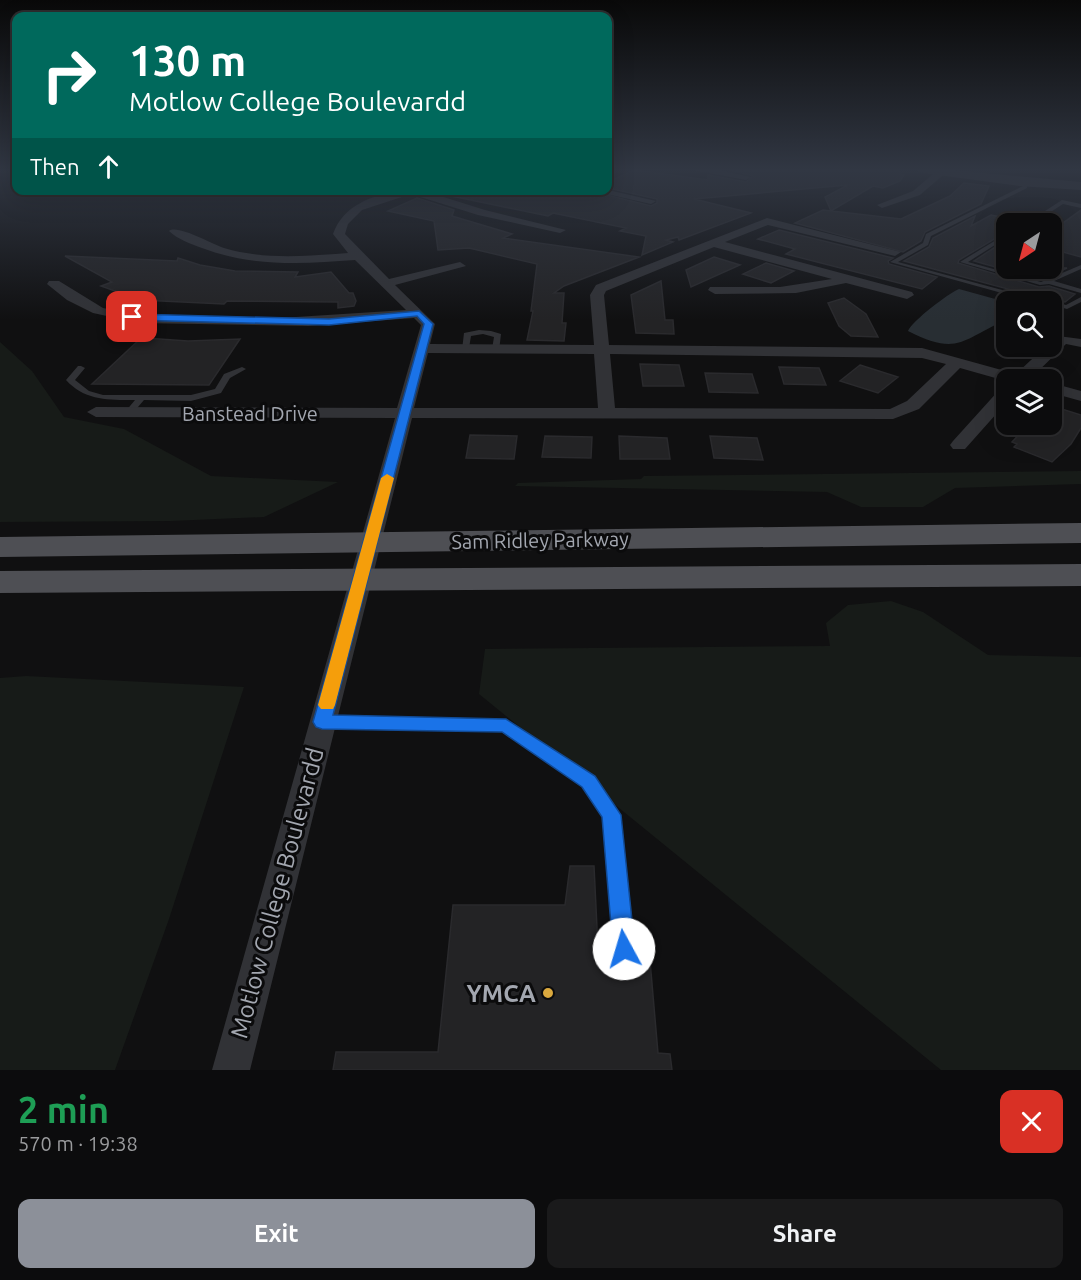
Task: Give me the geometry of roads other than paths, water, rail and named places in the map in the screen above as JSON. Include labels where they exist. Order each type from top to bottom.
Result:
[{"type":"main road","name":"Sam Ridley Parkway","points":[[0,547],[1081,533]]},
{"type":"main road","name":"Sam Ridley Parkway","points":[[0,582],[1081,575]]},
{"type":"street","points":[[345,220],[340,224],[339,234],[358,256],[419,313]]},
{"type":"street","points":[[514,220],[560,230]]},
{"type":"street","points":[[607,415],[597,295],[601,288],[767,221],[895,252]]},
{"type":"street","points":[[175,231],[211,249],[249,258],[299,260],[358,256]]},
{"type":"street","points":[[714,243],[907,295]]},
{"type":"street","points":[[387,284],[460,266]]},
{"type":"street","points":[[715,290],[785,292],[808,290],[845,279]]},
{"type":"street","points":[[54,284],[72,298],[107,313],[159,319],[329,322],[419,313]]},
{"type":"street","name":"Motlow College Boulevardd","points":[[231,1070],[428,324],[419,313]]},
{"type":"street","points":[[1031,369],[1063,339],[1081,344]]},
{"type":"street","points":[[422,348],[922,353],[996,373]]},
{"type":"street","name":"Banstead Drive","points":[[96,412],[405,415],[893,414],[913,405],[957,362]]},
{"type":"street","points":[[1062,391],[1081,396]]},
{"type":"street","points":[[959,445],[996,404]]},
{"type":"lane","points":[[960,220],[928,236],[926,244],[893,262],[1002,291]]},
{"type":"lane","points":[[996,242],[963,262],[996,271]]},
{"type":"lane","points":[[1024,279],[1042,284],[1081,267]]},
{"type":"lane","points":[[1047,281],[1081,291]]},
{"type":"lane","points":[[1062,306],[1067,307],[1081,299]]},
{"type":"lane","points":[[81,368],[70,380],[81,392],[93,397],[191,398],[218,391],[226,376],[242,369]]},
{"type":"lane","points":[[129,412],[142,397]]},
{"type":"lane","points":[[322,722],[506,726],[588,781],[611,815],[624,949]]},
{"type":"place","name":"YMCA","points":[[548,993]]}]
